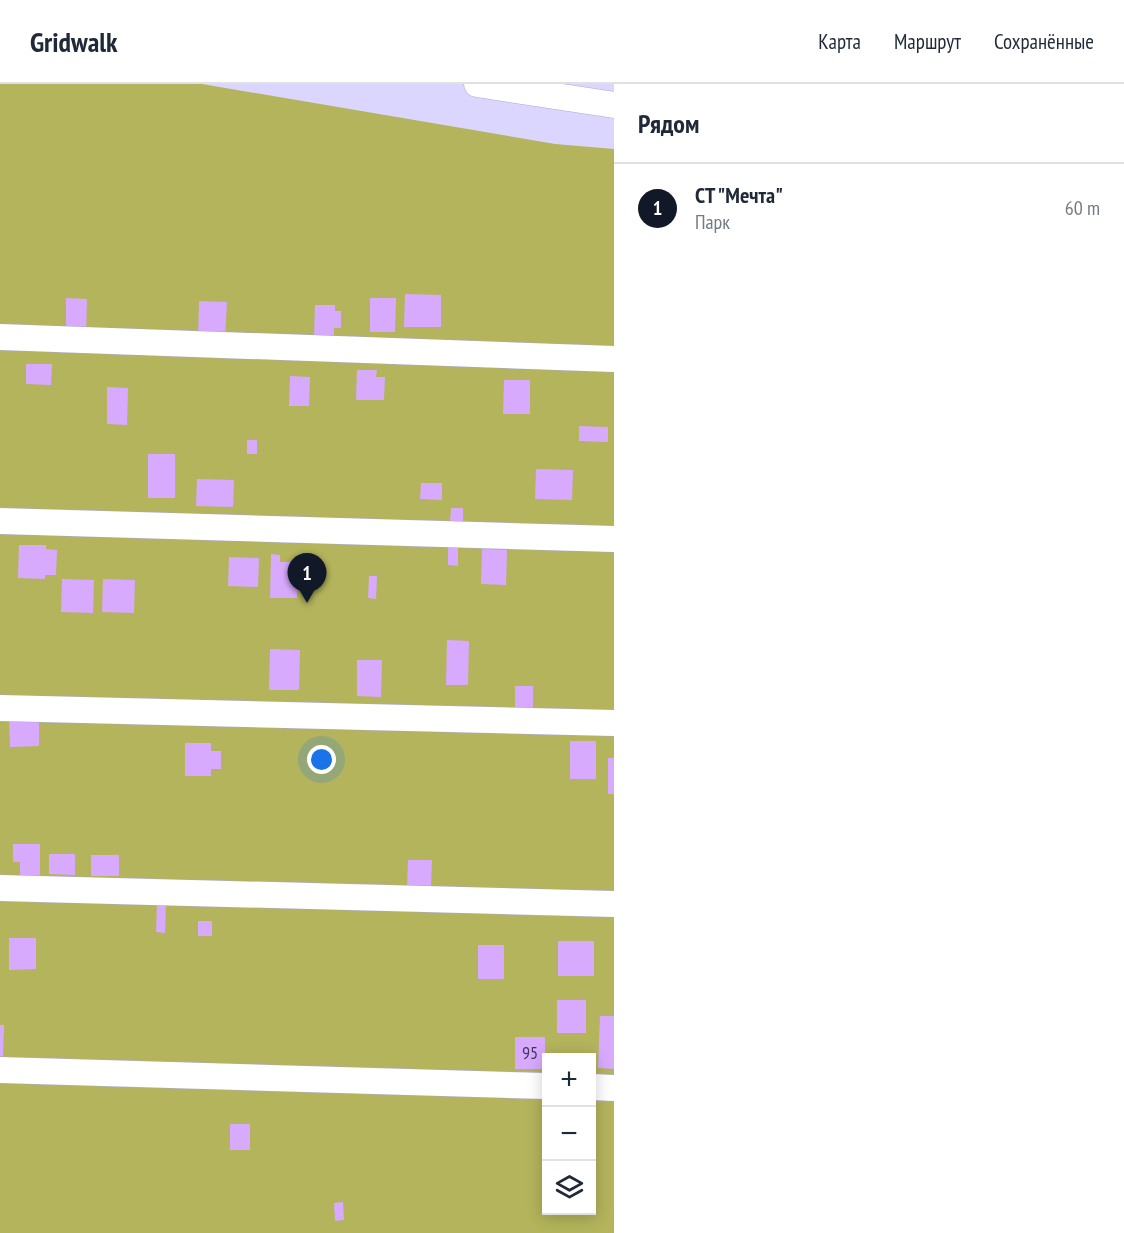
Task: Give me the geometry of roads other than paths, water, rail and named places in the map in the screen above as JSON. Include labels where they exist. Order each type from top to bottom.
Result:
[{"type":"lane","points":[[477,84],[614,105]]},
{"type":"lane","points":[[0,338],[614,359]]},
{"type":"lane","points":[[0,521],[614,539]]},
{"type":"lane","points":[[0,708],[614,723]]},
{"type":"lane","points":[[0,888],[614,904]]},
{"type":"lane","points":[[0,1070],[542,1086]]},
{"type":"lane","points":[[596,1087],[614,1088]]},
{"type":"place","name":"СТ \"Мечта\"","points":[[307,603]]}]
